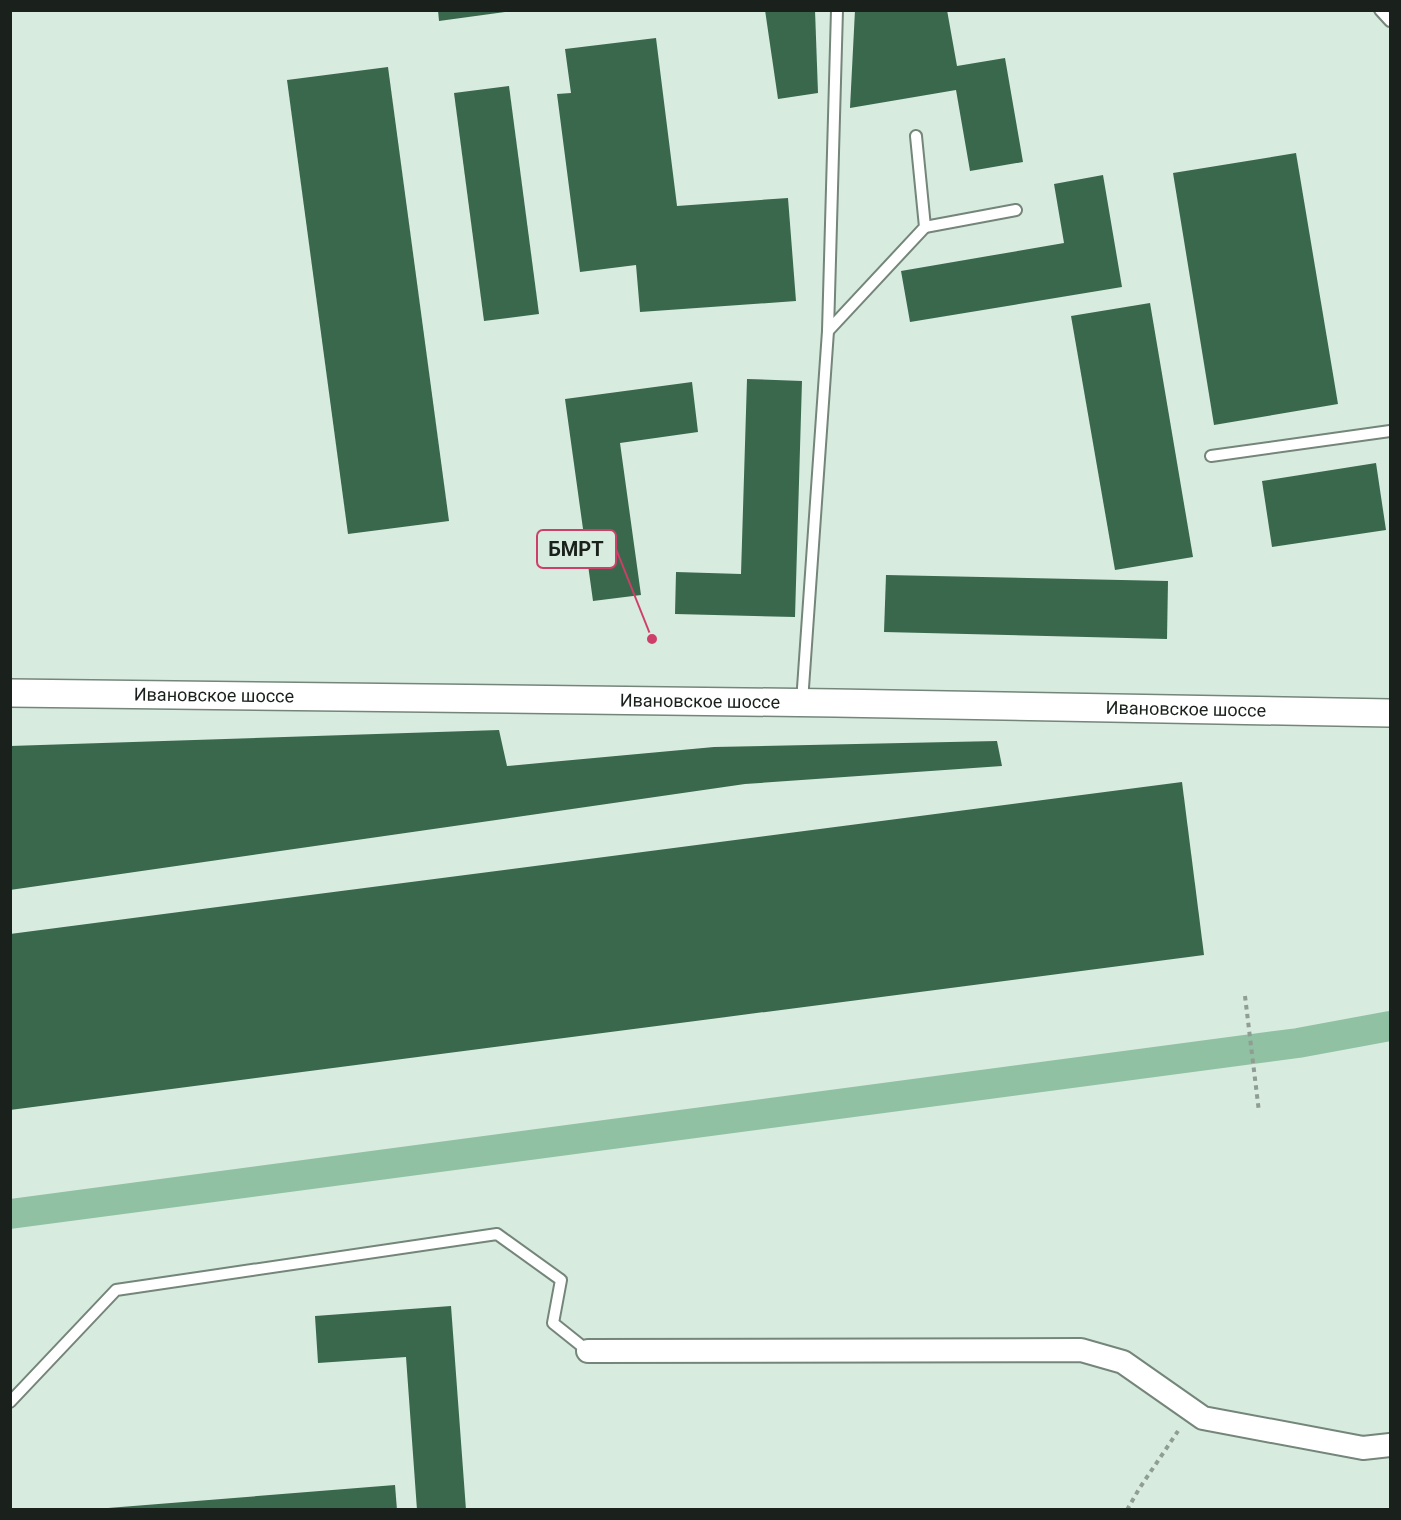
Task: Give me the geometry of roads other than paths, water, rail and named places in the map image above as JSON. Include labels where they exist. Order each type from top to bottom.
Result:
[{"type":"street","name":"Ивановское шоссе","points":[[10,693],[802,702],[1390,713]]},
{"type":"street","points":[[588,1351],[1081,1350],[1123,1362],[1203,1418],[1363,1448],[1390,1445]]},
{"type":"lane","points":[[802,702],[828,332],[837,10]]},
{"type":"lane","points":[[1380,10],[1390,21]]},
{"type":"lane","points":[[916,136],[925,227]]},
{"type":"lane","points":[[828,332],[925,227],[1016,210]]},
{"type":"lane","points":[[1211,456],[1390,431]]},
{"type":"lane","points":[[10,1402],[116,1290],[497,1234],[561,1280],[553,1323],[588,1351]]},
{"type":"waterway","points":[[10,1214],[1298,1043],[1390,1026]]},
{"type":"place","name":"БМРТ","points":[[652,639]]}]
